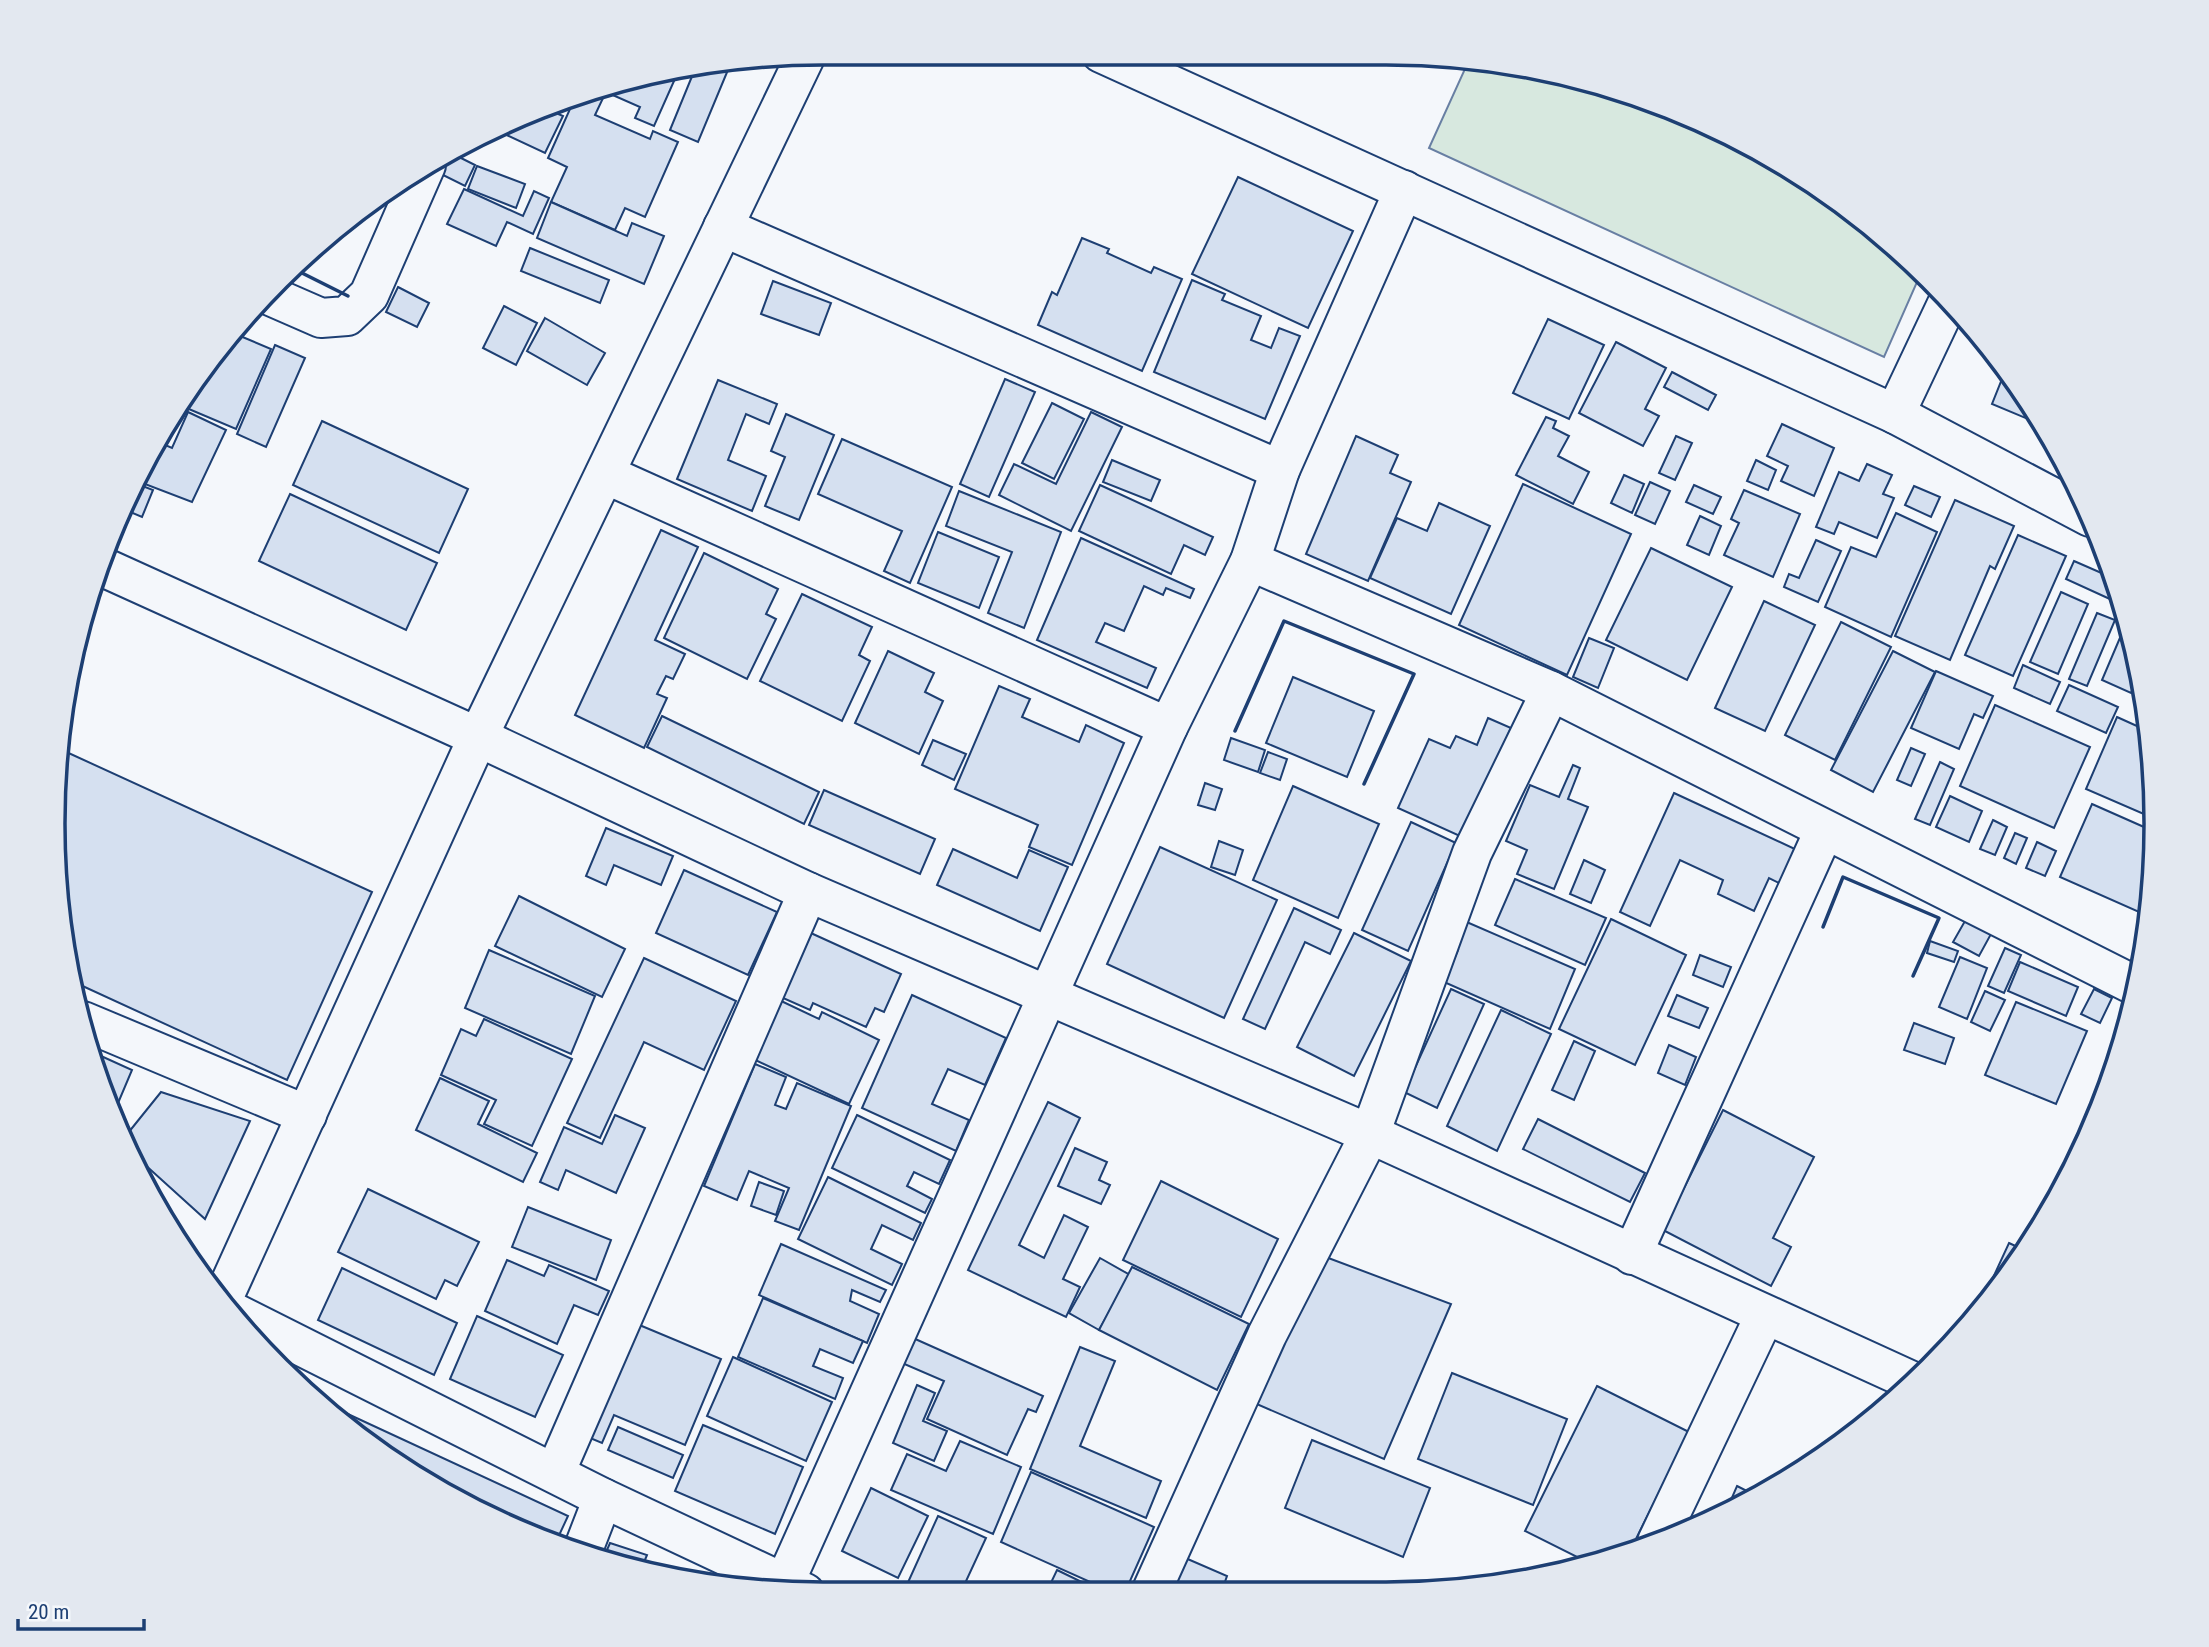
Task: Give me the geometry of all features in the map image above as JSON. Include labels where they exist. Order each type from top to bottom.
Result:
[{"type":"street","points":[[227,1291],[478,737],[801,65]]},
{"type":"street","points":[[1128,65],[1895,414],[2075,509]]},
{"type":"street","points":[[276,299],[321,318],[347,316],[369,295],[418,183]]},
{"type":"street","points":[[793,1581],[1168,727],[1250,561],[1280,470],[1404,190]]},
{"type":"street","points":[[723,228],[1280,470]]},
{"type":"street","points":[[1895,414],[1944,310]]},
{"type":"street","points":[[605,474],[1168,727]]},
{"type":"street","points":[[1250,561],[1551,691],[2128,982]]},
{"type":"street","points":[[109,570],[478,737],[808,892],[1370,1134],[1904,1377]]},
{"type":"street","points":[[1156,1582],[1267,1335],[1370,1134],[1472,853],[1551,691]]},
{"type":"street","points":[[1632,1255],[1824,831]]},
{"type":"street","points":[[555,1473],[808,892]]},
{"type":"street","points":[[92,1025],[307,1115]]},
{"type":"street","points":[[1663,1529],[1765,1315]]},
{"type":"street","points":[[250,1321],[770,1581]]},
{"type":"street","points":[[585,1544],[603,1498]]},
{"type":"shaded area","points":[[1465,69],[1534,79],[1582,91],[1676,123],[1765,166],[1847,222],[1917,282],[1884,357],[1429,148]]},
{"type":"building","points":[[728,71],[698,142],[670,130],[692,76]]},
{"type":"building","points":[[675,79],[654,126],[635,118],[640,107],[613,95]]},
{"type":"building","points":[[603,98],[595,115],[650,139],[653,131],[678,142],[645,217],[625,208],[615,230],[551,202],[567,167],[548,158],[570,109]]},
{"type":"building","points":[[557,114],[563,116],[545,153],[506,135]]},
{"type":"building","points":[[460,158],[475,165],[465,186],[441,174],[445,165]]},
{"type":"building","points":[[477,166],[525,184],[516,208],[468,189]]},
{"type":"building","points":[[1238,177],[1353,231],[1308,328],[1192,274]]},
{"type":"building","points":[[464,189],[523,216],[534,191],[549,198],[533,234],[507,222],[496,246],[447,224]]},
{"type":"building","points":[[551,202],[627,236],[632,223],[664,236],[644,284],[537,238]]},
{"type":"building","points":[[1082,238],[1109,249],[1107,253],[1151,273],[1154,267],[1182,279],[1142,371],[1038,325],[1052,292],[1057,295]]},
{"type":"building","points":[[530,248],[609,280],[600,303],[521,271]]},
{"type":"building","points":[[1192,280],[1225,294],[1222,300],[1261,316],[1251,340],[1271,348],[1279,328],[1300,336],[1265,419],[1154,372]]},
{"type":"building","points":[[773,281],[831,303],[819,335],[761,314]]},
{"type":"building","points":[[398,287],[429,303],[417,327],[386,312]]},
{"type":"building","points":[[504,306],[537,323],[516,365],[483,348]]},
{"type":"building","points":[[545,318],[605,353],[587,385],[527,351]]},
{"type":"building","points":[[1548,319],[1604,345],[1569,419],[1513,393]]},
{"type":"building","points":[[242,337],[271,349],[236,429],[189,409]]},
{"type":"building","points":[[1616,342],[1666,368],[1645,409],[1659,416],[1643,446],[1579,413]]},
{"type":"building","points":[[275,345],[305,358],[266,447],[237,434]]},
{"type":"building","points":[[1672,372],[1716,395],[1708,410],[1664,387]]},
{"type":"building","points":[[1005,379],[1035,392],[989,497],[960,484]]},
{"type":"building","points":[[718,380],[777,404],[769,424],[746,414],[728,460],[766,476],[752,511],[677,479]]},
{"type":"building","points":[[2001,381],[2027,418],[1992,404]]},
{"type":"building","points":[[1052,403],[1084,419],[1054,479],[1022,463]]},
{"type":"building","points":[[188,412],[226,430],[192,502],[145,484],[165,445],[172,448]]},
{"type":"building","points":[[1091,412],[1122,427],[1071,531],[999,495],[1014,464],[1056,484]]},
{"type":"building","points":[[786,414],[834,435],[799,520],[765,506],[785,457],[771,451]]},
{"type":"building","points":[[1546,417],[1556,421],[1553,428],[1569,436],[1558,456],[1589,472],[1573,504],[1516,475]]},
{"type":"building","points":[[322,421],[468,489],[439,553],[293,485]]},
{"type":"building","points":[[1782,424],[1834,448],[1814,496],[1781,481],[1788,466],[1767,456]]},
{"type":"building","points":[[1356,436],[1398,455],[1390,473],[1411,482],[1368,581],[1306,554]]},
{"type":"building","points":[[1676,436],[1692,443],[1675,480],[1659,473]]},
{"type":"building","points":[[842,439],[952,487],[910,583],[884,571],[902,531],[818,494]]},
{"type":"building","points":[[1112,460],[1160,480],[1151,501],[1103,482]]},
{"type":"building","points":[[1756,460],[1776,470],[1768,490],[1747,481]]},
{"type":"building","points":[[1867,464],[1892,475],[1883,494],[1894,498],[1877,538],[1839,522],[1834,534],[1816,527],[1839,472],[1859,481]]},
{"type":"building","points":[[1624,475],[1644,484],[1632,513],[1611,503]]},
{"type":"building","points":[[1650,482],[1670,491],[1655,524],[1635,515]]},
{"type":"building","points":[[1523,484],[1631,534],[1567,675],[1459,625]]},
{"type":"building","points":[[1100,485],[1213,537],[1205,555],[1184,545],[1171,574],[1079,531]]},
{"type":"building","points":[[1694,485],[1721,497],[1713,514],[1686,502]]},
{"type":"building","points":[[144,486],[153,490],[142,517],[132,513]]},
{"type":"building","points":[[1914,486],[1940,497],[1931,517],[1905,505]]},
{"type":"building","points":[[1744,490],[1800,514],[1773,577],[1724,555],[1739,523],[1731,519]]},
{"type":"building","points":[[959,491],[1061,532],[1024,628],[988,613],[1012,552],[946,526]]},
{"type":"building","points":[[290,494],[437,563],[406,630],[259,561]]},
{"type":"building","points":[[1955,500],[2014,526],[1995,569],[1990,566],[1950,660],[1895,636]]},
{"type":"building","points":[[1439,503],[1490,526],[1451,614],[1370,578],[1397,518],[1427,531]]},
{"type":"building","points":[[1896,513],[1937,532],[1891,637],[1825,607],[1851,547],[1876,557]]},
{"type":"building","points":[[1700,516],[1721,526],[1709,555],[1687,545]]},
{"type":"building","points":[[661,530],[698,547],[655,640],[685,654],[673,679],[666,676],[657,694],[667,698],[644,748],[575,715]]},
{"type":"building","points":[[938,532],[999,557],[979,608],[918,583]]},
{"type":"building","points":[[2018,535],[2066,556],[2013,676],[1965,655]]},
{"type":"building","points":[[1081,538],[1194,589],[1190,598],[1166,588],[1163,595],[1144,586],[1124,631],[1105,623],[1096,642],[1156,668],[1147,688],[1037,640]]},
{"type":"building","points":[[1816,540],[1841,551],[1818,602],[1784,587],[1789,574],[1799,578]]},
{"type":"building","points":[[1651,548],[1732,587],[1687,680],[1606,640]]},
{"type":"building","points":[[704,553],[778,589],[766,614],[776,619],[747,679],[664,638]]},
{"type":"building","points":[[2074,561],[2101,573],[2110,599],[2066,579]]},
{"type":"building","points":[[2061,592],[2088,604],[2058,674],[2030,662]]},
{"type":"building","points":[[802,594],[872,627],[859,655],[870,661],[842,721],[760,681]]},
{"type":"building","points":[[1764,601],[1815,625],[1765,731],[1715,708]]},
{"type":"building","points":[[2097,613],[2115,620],[2087,686],[2069,679]]},
{"type":"building","points":[[1841,622],[1891,647],[1835,760],[1785,735]]},
{"type":"building","points":[[2120,637],[2132,690],[2131,693],[2102,680]]},
{"type":"building","points":[[1589,638],[1614,648],[1598,688],[1573,677]]},
{"type":"building","points":[[888,651],[934,673],[925,692],[943,701],[919,754],[855,723]]},
{"type":"building","points":[[1893,651],[1935,672],[1873,792],[1831,770]]},
{"type":"building","points":[[2023,665],[2060,682],[2050,704],[2014,688]]},
{"type":"building","points":[[1936,671],[1993,696],[1983,718],[1974,714],[1959,749],[1911,728]]},
{"type":"building","points":[[1293,677],[1374,711],[1347,777],[1266,743]]},
{"type":"building","points":[[2069,685],[2118,707],[2106,733],[2057,711]]},
{"type":"building","points":[[999,686],[1030,699],[1022,717],[1079,742],[1086,725],[1124,743],[1072,865],[1029,847],[1038,825],[955,789]]},
{"type":"building","points":[[1995,705],[2090,747],[2054,828],[1960,786]]},
{"type":"building","points":[[662,716],[819,792],[804,824],[647,747]]},
{"type":"building","points":[[2117,717],[2138,727],[2144,814],[2086,789]]},
{"type":"building","points":[[1488,718],[1511,728],[1462,837],[1398,808],[1429,739],[1450,748],[1456,736],[1477,745]]},
{"type":"building","points":[[1231,738],[1265,750],[1258,772],[1224,760]]},
{"type":"building","points":[[933,740],[966,754],[954,780],[922,765]]},
{"type":"building","points":[[1911,748],[1925,754],[1911,786],[1897,780]]},
{"type":"building","points":[[1268,752],[1287,759],[1280,780],[1260,773]]},
{"type":"building","points":[[68,753],[372,892],[287,1080],[82,986],[71,923],[66,873]]},
{"type":"building","points":[[1940,762],[1954,769],[1930,825],[1915,819]]},
{"type":"building","points":[[1573,765],[1580,768],[1568,799],[1588,807],[1554,889],[1517,874],[1527,850],[1506,841],[1530,785],[1559,797]]},
{"type":"building","points":[[1205,783],[1222,789],[1215,810],[1198,805]]},
{"type":"building","points":[[1293,786],[1379,824],[1338,918],[1253,880]]},
{"type":"building","points":[[824,790],[935,839],[920,874],[809,825]]},
{"type":"building","points":[[1674,793],[1797,850],[1781,884],[1769,878],[1754,911],[1718,894],[1723,880],[1680,860],[1650,926],[1620,912]]},
{"type":"building","points":[[1950,796],[1982,811],[1969,842],[1936,827]]},
{"type":"building","points":[[2092,804],[2144,827],[2139,912],[2060,877]]},
{"type":"building","points":[[1993,820],[2007,827],[1995,855],[1980,849]]},
{"type":"building","points":[[1411,822],[1456,843],[1408,951],[1362,930]]},
{"type":"building","points":[[606,828],[673,856],[661,885],[614,865],[606,885],[586,876]]},
{"type":"building","points":[[2015,833],[2027,838],[2016,864],[2004,858]]},
{"type":"building","points":[[1219,841],[1243,850],[1235,875],[1211,867]]},
{"type":"building","points":[[2037,842],[2056,851],[2045,876],[2026,868]]},
{"type":"building","points":[[1160,847],[1277,900],[1224,1018],[1107,964]]},
{"type":"building","points":[[953,849],[1017,878],[1029,850],[1068,867],[1040,931],[937,885]]},
{"type":"building","points":[[1584,860],[1605,870],[1591,903],[1570,894]]},
{"type":"building","points":[[684,870],[777,912],[748,975],[656,933]]},
{"type":"building","points":[[1515,879],[1606,918],[1585,965],[1495,925]]},
{"type":"building","points":[[519,896],[625,949],[602,997],[495,946]]},
{"type":"building","points":[[1294,908],[1341,930],[1330,954],[1305,942],[1265,1029],[1243,1019]]},
{"type":"building","points":[[1611,919],[1686,955],[1635,1065],[1559,1029]]},
{"type":"building","points":[[1462,920],[1575,969],[1550,1029],[1444,982],[1458,950],[1451,947]]},
{"type":"building","points":[[1965,921],[1991,934],[1979,956],[1953,942]]},
{"type":"building","points":[[802,929],[901,974],[884,1012],[875,1008],[866,1027],[813,1003],[810,1010],[774,994]]},
{"type":"building","points":[[1354,933],[1411,961],[1354,1076],[1297,1047]]},
{"type":"building","points":[[1930,941],[1958,951],[1954,962],[1927,953]]},
{"type":"building","points":[[2005,948],[2021,955],[2004,993],[1988,986]]},
{"type":"building","points":[[489,950],[595,996],[571,1054],[465,1008]]},
{"type":"building","points":[[1700,955],[1731,967],[1723,987],[1693,975]]},
{"type":"building","points":[[1960,957],[1987,968],[1967,1019],[1939,1007]]},
{"type":"building","points":[[644,958],[736,1001],[704,1070],[644,1042],[600,1138],[567,1123]]},
{"type":"building","points":[[2020,962],[2078,987],[2066,1016],[2008,991]]},
{"type":"building","points":[[1451,989],[1484,1004],[1437,1108],[1404,1092]]},
{"type":"building","points":[[2094,989],[2112,998],[2100,1023],[2081,1014]]},
{"type":"building","points":[[1985,991],[2005,1000],[1990,1031],[1971,1022]]},
{"type":"building","points":[[912,995],[1006,1038],[985,1085],[948,1069],[932,1104],[969,1120],[956,1151],[862,1108]]},
{"type":"building","points":[[1677,995],[1708,1008],[1699,1028],[1668,1016]]},
{"type":"building","points":[[777,999],[819,1019],[822,1012],[879,1040],[849,1104],[751,1058]]},
{"type":"building","points":[[2016,1002],[2087,1031],[2056,1104],[1985,1075]]},
{"type":"building","points":[[1501,1010],[1551,1034],[1497,1151],[1447,1126]]},
{"type":"building","points":[[484,1019],[572,1059],[532,1146],[484,1124],[496,1100],[441,1075],[461,1029],[476,1036]]},
{"type":"building","points":[[1914,1023],[1954,1038],[1945,1064],[1904,1050]]},
{"type":"building","points":[[1574,1041],[1595,1051],[1574,1100],[1552,1090]]},
{"type":"building","points":[[1669,1045],[1696,1057],[1685,1085],[1658,1073]]},
{"type":"building","points":[[102,1056],[132,1070],[118,1102]]},
{"type":"building","points":[[755,1064],[786,1077],[775,1105],[786,1109],[797,1083],[851,1106],[799,1230],[775,1221],[789,1188],[749,1171],[737,1200],[704,1186]]},
{"type":"building","points":[[440,1078],[489,1101],[478,1124],[537,1153],[523,1182],[416,1130]]},
{"type":"building","points":[[161,1092],[250,1121],[205,1219],[147,1166],[130,1130]]},
{"type":"building","points":[[1048,1102],[1080,1118],[1019,1245],[1044,1258],[1064,1215],[1088,1227],[1063,1279],[1080,1287],[1066,1317],[968,1270]]},
{"type":"building","points":[[1723,1110],[1814,1157],[1773,1238],[1791,1247],[1771,1286],[1663,1230]]},
{"type":"building","points":[[615,1115],[645,1128],[616,1193],[566,1170],[558,1190],[540,1182],[564,1127],[602,1144]]},
{"type":"building","points":[[857,1115],[950,1160],[939,1184],[914,1172],[907,1186],[932,1199],[925,1213],[832,1168]]},
{"type":"building","points":[[1538,1119],[1645,1173],[1630,1202],[1523,1149]]},
{"type":"building","points":[[1075,1148],[1107,1162],[1099,1180],[1110,1185],[1101,1204],[1058,1186]]},
{"type":"building","points":[[828,1177],[921,1223],[913,1240],[882,1225],[871,1249],[902,1264],[892,1285],[798,1239]]},
{"type":"building","points":[[1161,1181],[1278,1239],[1241,1317],[1123,1260]]},
{"type":"building","points":[[759,1182],[784,1191],[776,1215],[751,1206]]},
{"type":"building","points":[[368,1189],[479,1242],[457,1286],[445,1280],[436,1299],[338,1252]]},
{"type":"building","points":[[528,1207],[611,1240],[596,1280],[512,1247]]},
{"type":"building","points":[[2009,1243],[2015,1246],[1994,1275]]},
{"type":"building","points":[[781,1244],[886,1290],[880,1302],[852,1290],[850,1301],[879,1314],[867,1343],[759,1295]]},
{"type":"building","points":[[1315,1253],[1451,1304],[1384,1459],[1252,1402]]},
{"type":"building","points":[[1100,1258],[1130,1275],[1099,1330],[1069,1313]]},
{"type":"building","points":[[507,1260],[544,1276],[549,1265],[609,1291],[598,1315],[574,1305],[557,1344],[485,1311]]},
{"type":"building","points":[[1132,1267],[1249,1324],[1217,1390],[1099,1330]]},
{"type":"building","points":[[342,1268],[457,1323],[434,1375],[318,1320]]},
{"type":"building","points":[[763,1298],[863,1341],[853,1363],[820,1349],[813,1366],[843,1378],[835,1399],[738,1357]]},
{"type":"building","points":[[477,1316],[563,1355],[535,1417],[450,1379]]},
{"type":"building","points":[[637,1324],[721,1359],[685,1445],[614,1415],[602,1443],[590,1438]]},
{"type":"building","points":[[913,1338],[1043,1396],[1036,1412],[1028,1409],[1007,1455],[927,1419],[944,1381],[902,1363]]},
{"type":"building","points":[[1080,1347],[1115,1361],[1080,1446],[1161,1481],[1146,1518],[1030,1469]]},
{"type":"building","points":[[733,1357],[832,1402],[806,1461],[707,1416]]},
{"type":"building","points":[[1452,1373],[1567,1419],[1533,1505],[1418,1459]]},
{"type":"building","points":[[917,1385],[935,1393],[923,1421],[947,1431],[934,1461],[893,1443]]},
{"type":"building","points":[[1597,1386],[1689,1432],[1636,1539],[1577,1557],[1525,1531]]},
{"type":"building","points":[[349,1414],[568,1516],[560,1534],[488,1504],[444,1481],[402,1454]]},
{"type":"building","points":[[703,1425],[803,1467],[775,1534],[675,1491]]},
{"type":"building","points":[[618,1427],[683,1455],[673,1478],[608,1450]]},
{"type":"building","points":[[1312,1440],[1430,1488],[1403,1557],[1285,1508]]},
{"type":"building","points":[[960,1441],[1021,1467],[993,1534],[891,1490],[907,1454],[946,1471]]},
{"type":"building","points":[[1031,1472],[1154,1527],[1130,1582],[1090,1582],[1001,1542]]},
{"type":"building","points":[[1737,1486],[1746,1491],[1732,1498]]},
{"type":"building","points":[[871,1488],[928,1516],[898,1578],[842,1551]]},
{"type":"building","points":[[938,1516],[986,1538],[966,1582],[908,1582]]},
{"type":"building","points":[[610,1543],[647,1555],[645,1560],[607,1550]]},
{"type":"building","points":[[1183,1557],[1227,1576],[1225,1582],[1172,1582]]},
{"type":"building","points":[[1057,1570],[1082,1582],[1051,1582]]},
{"type":"wall","points":[[302,273],[348,296]]},
{"type":"wall","points":[[1235,731],[1284,621],[1414,674],[1364,784]]},
{"type":"wall","points":[[1823,927],[1843,877],[1939,918],[1913,976]]}]
